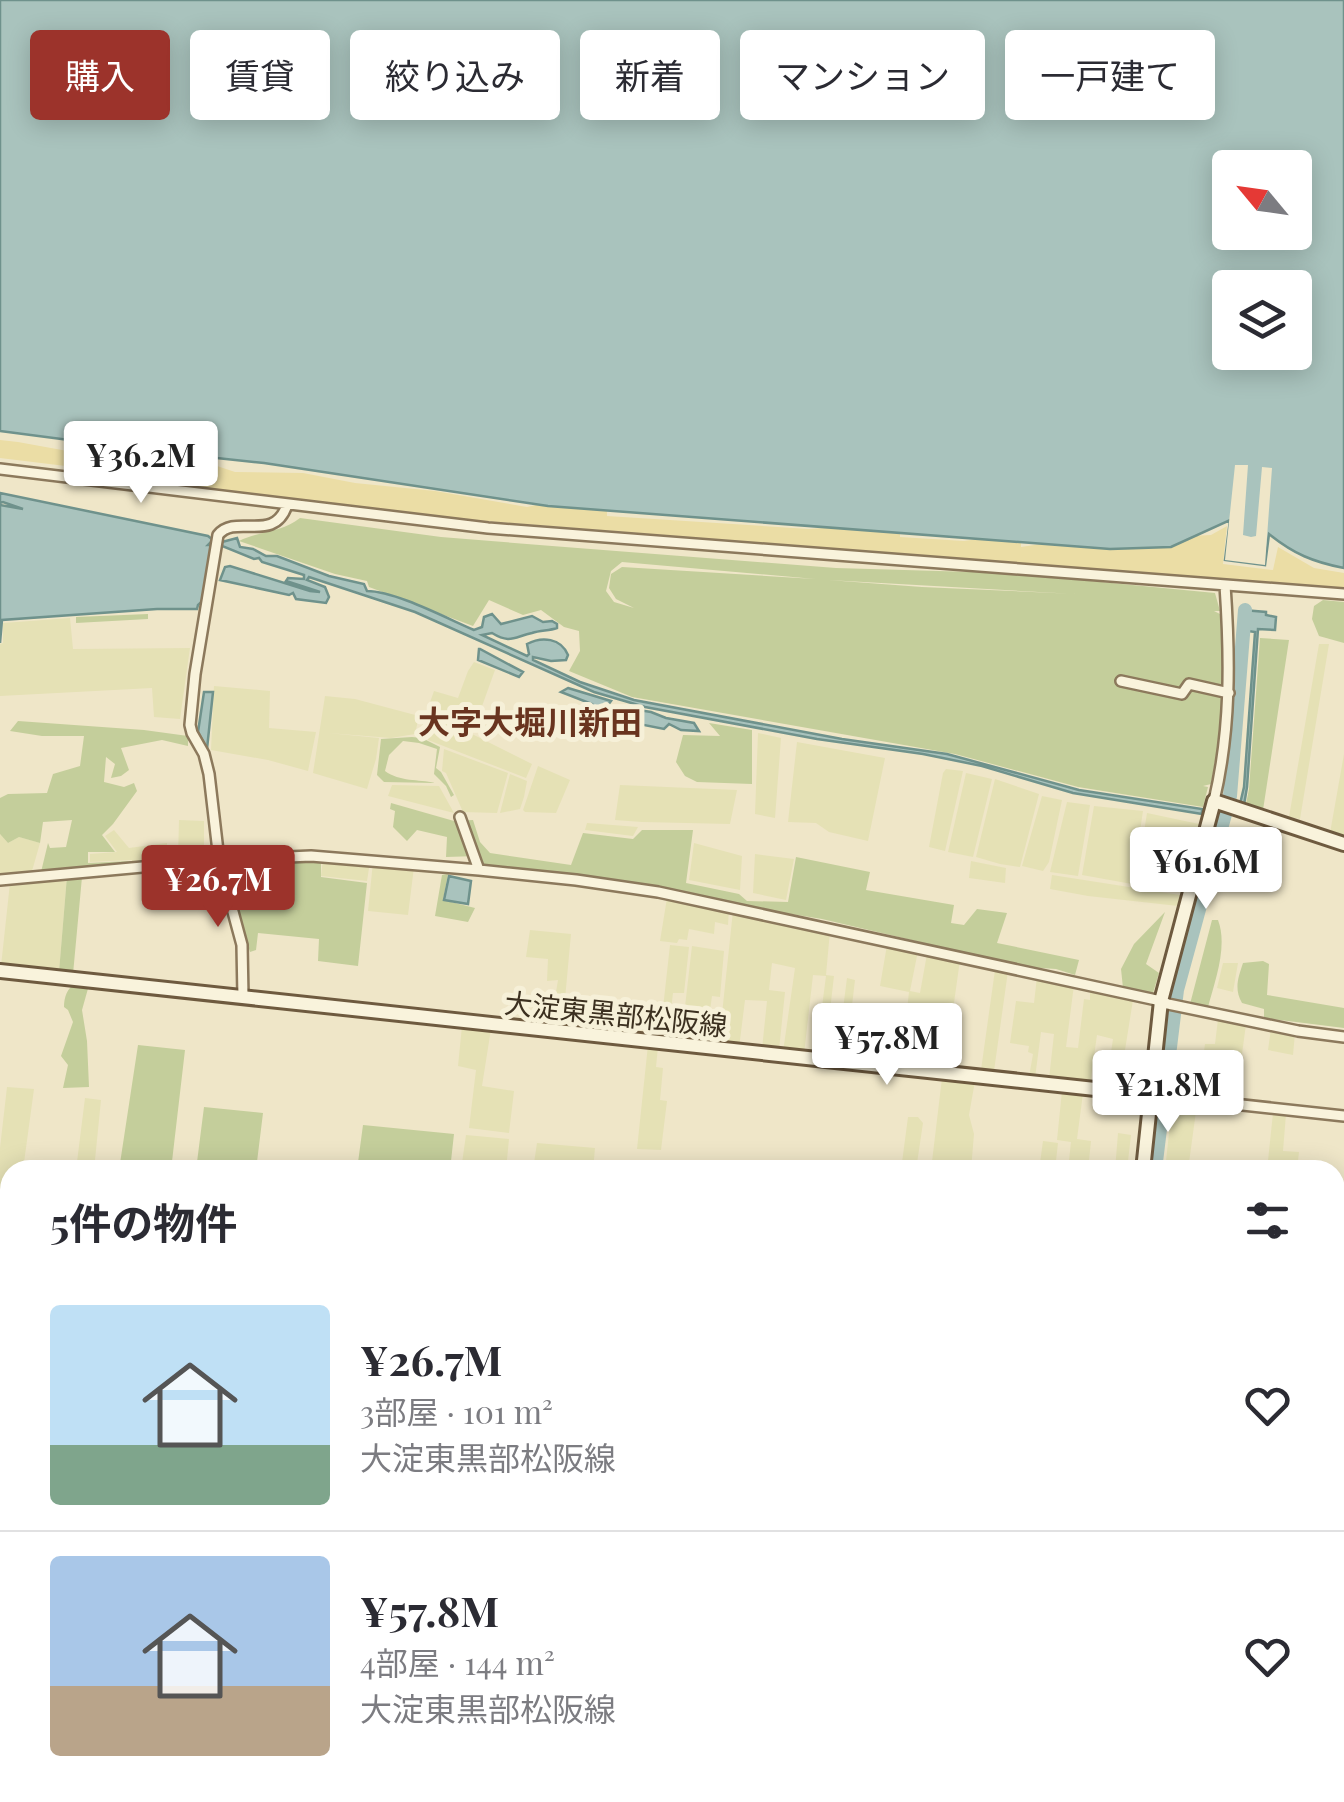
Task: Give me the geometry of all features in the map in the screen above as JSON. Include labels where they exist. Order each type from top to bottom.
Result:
[{"type":"main road","points":[[1145,1160],[1159,1096],[1169,1004],[1217,802],[1344,844]]},
{"type":"main road","name":"大淀東黒部松阪線","points":[[0,971],[1159,1096]]},
{"type":"street","points":[[0,468],[488,528],[1344,594]]},
{"type":"street","points":[[244,997],[242,945],[219,860],[204,754],[190,724],[218,535],[232,526],[266,526],[282,517],[288,505]]},
{"type":"street","points":[[1217,802],[1229,693],[1225,584]]},
{"type":"street","points":[[1121,681],[1182,694],[1189,684],[1229,693]]},
{"type":"street","points":[[460,816],[478,870]]},
{"type":"street","points":[[0,880],[219,860],[311,856],[576,880],[658,892],[1169,1004],[1344,1037]]},
{"type":"street","points":[[1159,1096],[1344,1116]]},
{"type":"shaded area","points":[[70,618],[73,649],[190,648],[180,719],[154,717],[152,688],[0,696],[3,623]]},
{"type":"shaded area","points":[[1319,644],[1329,644],[1300,819],[1289,817]]},
{"type":"shaded area","points":[[474,662],[495,670],[472,734],[532,764],[526,778],[428,740],[422,725],[434,691],[458,698]]},
{"type":"shaded area","points":[[214,686],[270,691],[269,728],[316,732],[308,771],[211,750]]},
{"type":"shaded area","points":[[325,696],[355,699],[419,716],[415,734],[391,738],[328,733],[379,738],[367,789],[313,773]]},
{"type":"shaded area","points":[[758,733],[781,738],[775,818],[755,814]]},
{"type":"shaded area","points":[[797,742],[885,758],[868,841],[829,832],[816,823],[788,822]]},
{"type":"shaded area","points":[[444,749],[508,773],[497,813],[463,812],[442,771]]},
{"type":"shaded area","points":[[1344,754],[1344,838],[1330,833]]},
{"type":"shaded area","points":[[538,766],[570,780],[556,813],[523,810]]},
{"type":"shaded area","points":[[946,769],[963,771],[945,851],[929,847]]},
{"type":"shaded area","points":[[966,773],[992,779],[973,857],[948,852]]},
{"type":"shaded area","points":[[510,774],[527,781],[524,797],[520,809],[500,813]]},
{"type":"shaded area","points":[[995,779],[1039,794],[1020,867],[976,857]]},
{"type":"shaded area","points":[[392,785],[439,786],[454,813],[388,796]]},
{"type":"shaded area","points":[[620,785],[737,790],[730,824],[642,822],[615,820]]},
{"type":"shaded area","points":[[1042,796],[1062,800],[1049,862],[1043,871],[1022,866]]},
{"type":"shaded area","points":[[1067,802],[1090,805],[1078,876],[1050,872]]},
{"type":"shaded area","points":[[1094,806],[1143,811],[1132,884],[1082,875]]},
{"type":"shaded area","points":[[1147,813],[1199,824],[1181,892],[1136,883]]},
{"type":"shaded area","points":[[179,820],[204,821],[204,849],[178,858]]},
{"type":"shaded area","points":[[587,823],[638,827],[633,836],[585,830]]},
{"type":"shaded area","points":[[114,830],[129,848],[167,843],[167,859],[137,864],[131,860],[90,862],[90,854],[117,852],[105,836]]},
{"type":"shaded area","points":[[0,834],[8,843],[19,837],[40,843],[32,871],[0,876]]},
{"type":"shaded area","points":[[694,843],[742,856],[740,890],[689,880]]},
{"type":"shaded area","points":[[755,854],[794,859],[786,900],[753,893]]},
{"type":"shaded area","points":[[323,859],[370,862],[367,881],[321,876]]},
{"type":"shaded area","points":[[971,861],[1006,868],[1005,883],[969,878]]},
{"type":"shaded area","points":[[373,862],[414,867],[408,915],[368,911]]},
{"type":"shaded area","points":[[264,864],[257,887],[245,891],[238,883],[238,866]]},
{"type":"shaded area","points":[[1052,875],[1180,895],[1178,906],[1050,889]]},
{"type":"shaded area","points":[[67,876],[59,972],[1,966],[10,883]]},
{"type":"shaded area","points":[[667,898],[729,909],[728,925],[715,922],[714,934],[689,929],[687,940],[660,941]]},
{"type":"shaded area","points":[[733,911],[830,931],[826,975],[834,976],[825,1054],[816,1053],[826,976],[813,975],[804,1054],[783,1052],[795,968],[772,963],[769,990],[785,992],[779,1050],[762,1049],[767,1001],[745,1000],[739,1048],[719,1042]]},
{"type":"shaded area","points":[[530,930],[571,934],[565,999],[555,998],[558,980],[547,981],[548,959],[526,957]]},
{"type":"shaded area","points":[[670,945],[689,947],[684,993],[673,993],[670,1018],[662,1017]]},
{"type":"shaded area","points":[[887,945],[918,951],[910,991],[920,993],[927,954],[960,960],[945,1067],[901,1062],[909,992],[880,986]]},
{"type":"shaded area","points":[[692,946],[724,951],[720,997],[712,996],[710,1010],[705,1010],[701,1042],[681,1041]]},
{"type":"shaded area","points":[[1223,963],[1238,963],[1233,992],[1217,988]]},
{"type":"shaded area","points":[[995,970],[1008,971],[994,1071],[981,1070]]},
{"type":"shaded area","points":[[1037,977],[1074,985],[1066,1047],[1078,1048],[1084,999],[1090,1000],[1090,991],[1133,1000],[1125,1050],[1115,1050],[1112,1087],[1106,1086],[1113,1039],[1097,1035],[1090,1084],[1049,1079],[1054,1034],[1041,1032],[1035,1078],[1029,1077],[1033,1054],[1028,1052],[1029,1046],[1010,1043],[1016,1001],[1034,1003]]},
{"type":"shaded area","points":[[847,978],[855,980],[846,1057],[837,1056]]},
{"type":"shaded area","points":[[1218,1019],[1246,1024],[1237,1092],[1231,1092],[1230,1099],[1208,1097],[1210,1083],[1200,1081],[1205,1044],[1215,1044]]},
{"type":"shaded area","points":[[462,1026],[491,1029],[482,1086],[514,1091],[509,1133],[469,1128],[476,1070],[458,1066]]},
{"type":"shaded area","points":[[1271,1029],[1295,1033],[1293,1055],[1268,1050]]},
{"type":"shaded area","points":[[648,1045],[658,1047],[656,1067],[663,1068],[660,1100],[667,1101],[661,1150],[637,1149]]},
{"type":"shaded area","points":[[942,1078],[975,1081],[969,1115],[974,1134],[972,1160],[932,1160]]},
{"type":"shaded area","points":[[7,1087],[34,1089],[24,1160],[0,1160]]},
{"type":"shaded area","points":[[1062,1091],[1083,1093],[1077,1139],[1091,1141],[1089,1160],[1069,1160],[1071,1142],[1057,1140]]},
{"type":"shaded area","points":[[85,1098],[101,1100],[95,1160],[77,1160]]},
{"type":"shaded area","points":[[1179,1102],[1197,1104],[1189,1160],[1166,1160],[1171,1115],[1176,1116]]},
{"type":"shaded area","points":[[1273,1113],[1286,1114],[1283,1151],[1299,1152],[1298,1160],[1268,1160]]},
{"type":"shaded area","points":[[908,1117],[918,1117],[923,1123],[917,1160],[902,1160]]},
{"type":"shaded area","points":[[1118,1133],[1131,1135],[1128,1160],[1116,1160]]},
{"type":"shaded area","points":[[466,1135],[509,1139],[507,1160],[462,1160]]},
{"type":"shaded area","points":[[1043,1141],[1058,1143],[1056,1160],[1040,1160]]},
{"type":"shaded area","points":[[537,1143],[595,1148],[594,1160],[534,1160]]},
{"type":"green space","points":[[300,518],[441,537],[836,568],[1007,573],[1215,593],[1220,611],[1214,611],[1222,615],[1226,697],[1211,784],[1203,786],[1208,787],[1203,807],[1078,787],[955,754],[632,697],[569,671],[580,651],[579,631],[564,627],[541,610],[523,615],[489,600],[473,626],[369,587],[367,581],[239,541]],"holes":[[[622,562],[815,579],[622,567],[611,574],[609,588],[616,599],[634,608],[614,602],[606,591],[611,571]],[[828,580],[1071,594],[922,587]]]},
{"type":"green space","points":[[1323,600],[1344,602],[1344,643],[1319,636],[1312,619],[1314,606]]},
{"type":"green space","points":[[148,614],[148,619],[76,623],[76,617]]},
{"type":"green space","points":[[1260,638],[1289,640],[1263,810],[1246,804]]},
{"type":"green space","points":[[18,721],[188,736],[188,746],[162,740],[121,748],[129,770],[121,776],[111,778],[115,764],[106,757],[104,782],[124,787],[134,783],[137,791],[102,835],[115,852],[88,852],[88,863],[130,861],[134,865],[41,872],[48,843],[50,848],[66,847],[72,820],[43,822],[40,843],[19,837],[8,843],[0,834],[0,798],[8,794],[47,793],[53,774],[80,766],[84,736],[10,731]]},
{"type":"green space","points":[[709,723],[752,730],[752,784],[697,782],[685,776],[676,762],[683,735],[720,736]]},
{"type":"green space","points":[[412,737],[440,747],[436,768],[454,795],[451,797],[434,774],[437,749],[419,743],[403,741],[389,755],[385,771],[403,779],[435,783],[384,782],[377,775],[381,739]]},
{"type":"green space","points":[[391,803],[454,821],[473,820],[480,842],[490,853],[571,865],[583,833],[633,839],[642,830],[693,830],[686,883],[739,894],[747,901],[788,902],[796,857],[870,872],[866,890],[954,905],[951,923],[964,925],[977,909],[1007,913],[997,943],[1079,960],[1075,975],[675,891],[482,867],[477,856],[446,857],[447,837],[417,830],[407,841],[393,827],[395,811],[390,809]]},
{"type":"green space","points":[[294,860],[321,861],[321,877],[367,883],[358,966],[318,961],[319,939],[258,933],[256,950],[250,952],[224,863],[232,863],[239,886],[252,894],[260,888],[267,870],[285,869]]},
{"type":"green space","points":[[448,874],[443,900],[475,908],[468,922],[435,916],[442,875]]},
{"type":"green space","points":[[67,876],[82,877],[73,974],[59,972]]},
{"type":"green space","points":[[1165,912],[1146,964],[1159,973],[1153,993],[1123,988],[1121,969],[1134,944]]},
{"type":"green space","points":[[1212,920],[1218,920],[1222,941],[1208,1007],[1190,1004]]},
{"type":"green space","points":[[1243,963],[1269,964],[1267,995],[1344,1008],[1344,1028],[1264,1018],[1264,1009],[1242,1003],[1237,988]]},
{"type":"green space","points":[[76,984],[89,985],[82,1010],[89,1087],[63,1088],[68,1065],[61,1056],[73,1022],[64,1004],[68,990]]},
{"type":"green space","points":[[138,1045],[185,1050],[172,1160],[121,1160]]},
{"type":"green space","points":[[204,1107],[263,1113],[257,1160],[197,1160]]},
{"type":"green space","points":[[363,1125],[454,1134],[451,1160],[358,1160]]},
{"type":"sand","points":[[0,440],[117,460],[183,467],[199,460],[235,472],[303,473],[527,507],[607,490],[607,516],[809,529],[900,523],[900,537],[964,541],[1021,533],[1021,547],[1081,538],[1211,535],[1227,526],[1223,564],[1273,570],[1278,547],[1314,568],[1344,573],[1344,589],[434,517],[227,492],[0,458]]},
{"type":"water","points":[[0,0],[1344,0],[1344,568],[1304,556],[1269,534],[1265,565],[1225,560],[1230,520],[1171,547],[1110,549],[548,506],[264,463],[0,431]]},
{"type":"water","points":[[0,493],[208,536],[213,540],[208,545],[213,545],[205,599],[197,609],[2,620],[0,643],[0,505],[23,509],[0,503]]},
{"type":"water","points":[[237,538],[240,547],[364,584],[367,591],[406,600],[474,630],[482,627],[484,617],[492,614],[501,624],[532,616],[543,622],[552,621],[557,628],[512,639],[492,633],[482,635],[527,656],[527,644],[545,639],[556,642],[565,649],[566,660],[533,660],[580,682],[634,700],[842,739],[947,754],[1079,790],[1202,809],[1202,814],[1073,793],[982,766],[923,754],[645,707],[594,692],[415,612],[309,577],[307,580],[325,587],[329,597],[326,603],[220,580],[225,567],[230,566],[320,592],[286,581],[304,579],[304,575],[222,546],[222,542]]},
{"type":"water","points":[[1243,610],[1276,617],[1275,630],[1258,629],[1244,805],[1240,804],[1255,632],[1241,630]]},
{"type":"water","points":[[479,649],[523,672],[519,677],[478,660]]},
{"type":"water","points":[[568,688],[611,701],[608,705],[694,723],[699,731],[614,719],[607,727],[589,720],[592,704],[561,692]]},
{"type":"water","points":[[204,692],[213,692],[207,749],[198,732]]},
{"type":"water","points":[[449,876],[471,881],[468,904],[444,900]]},
{"type":"pier","points":[[1235,465],[1248,465],[1243,535],[1251,537],[1256,536],[1262,467],[1272,468],[1265,565],[1225,560]]},
{"type":"waterway","points":[[1156,1160],[1177,990],[1230,796],[1245,610]]},
{"type":"district","name":"大字大堀川新田","points":[[530,720]]}]
